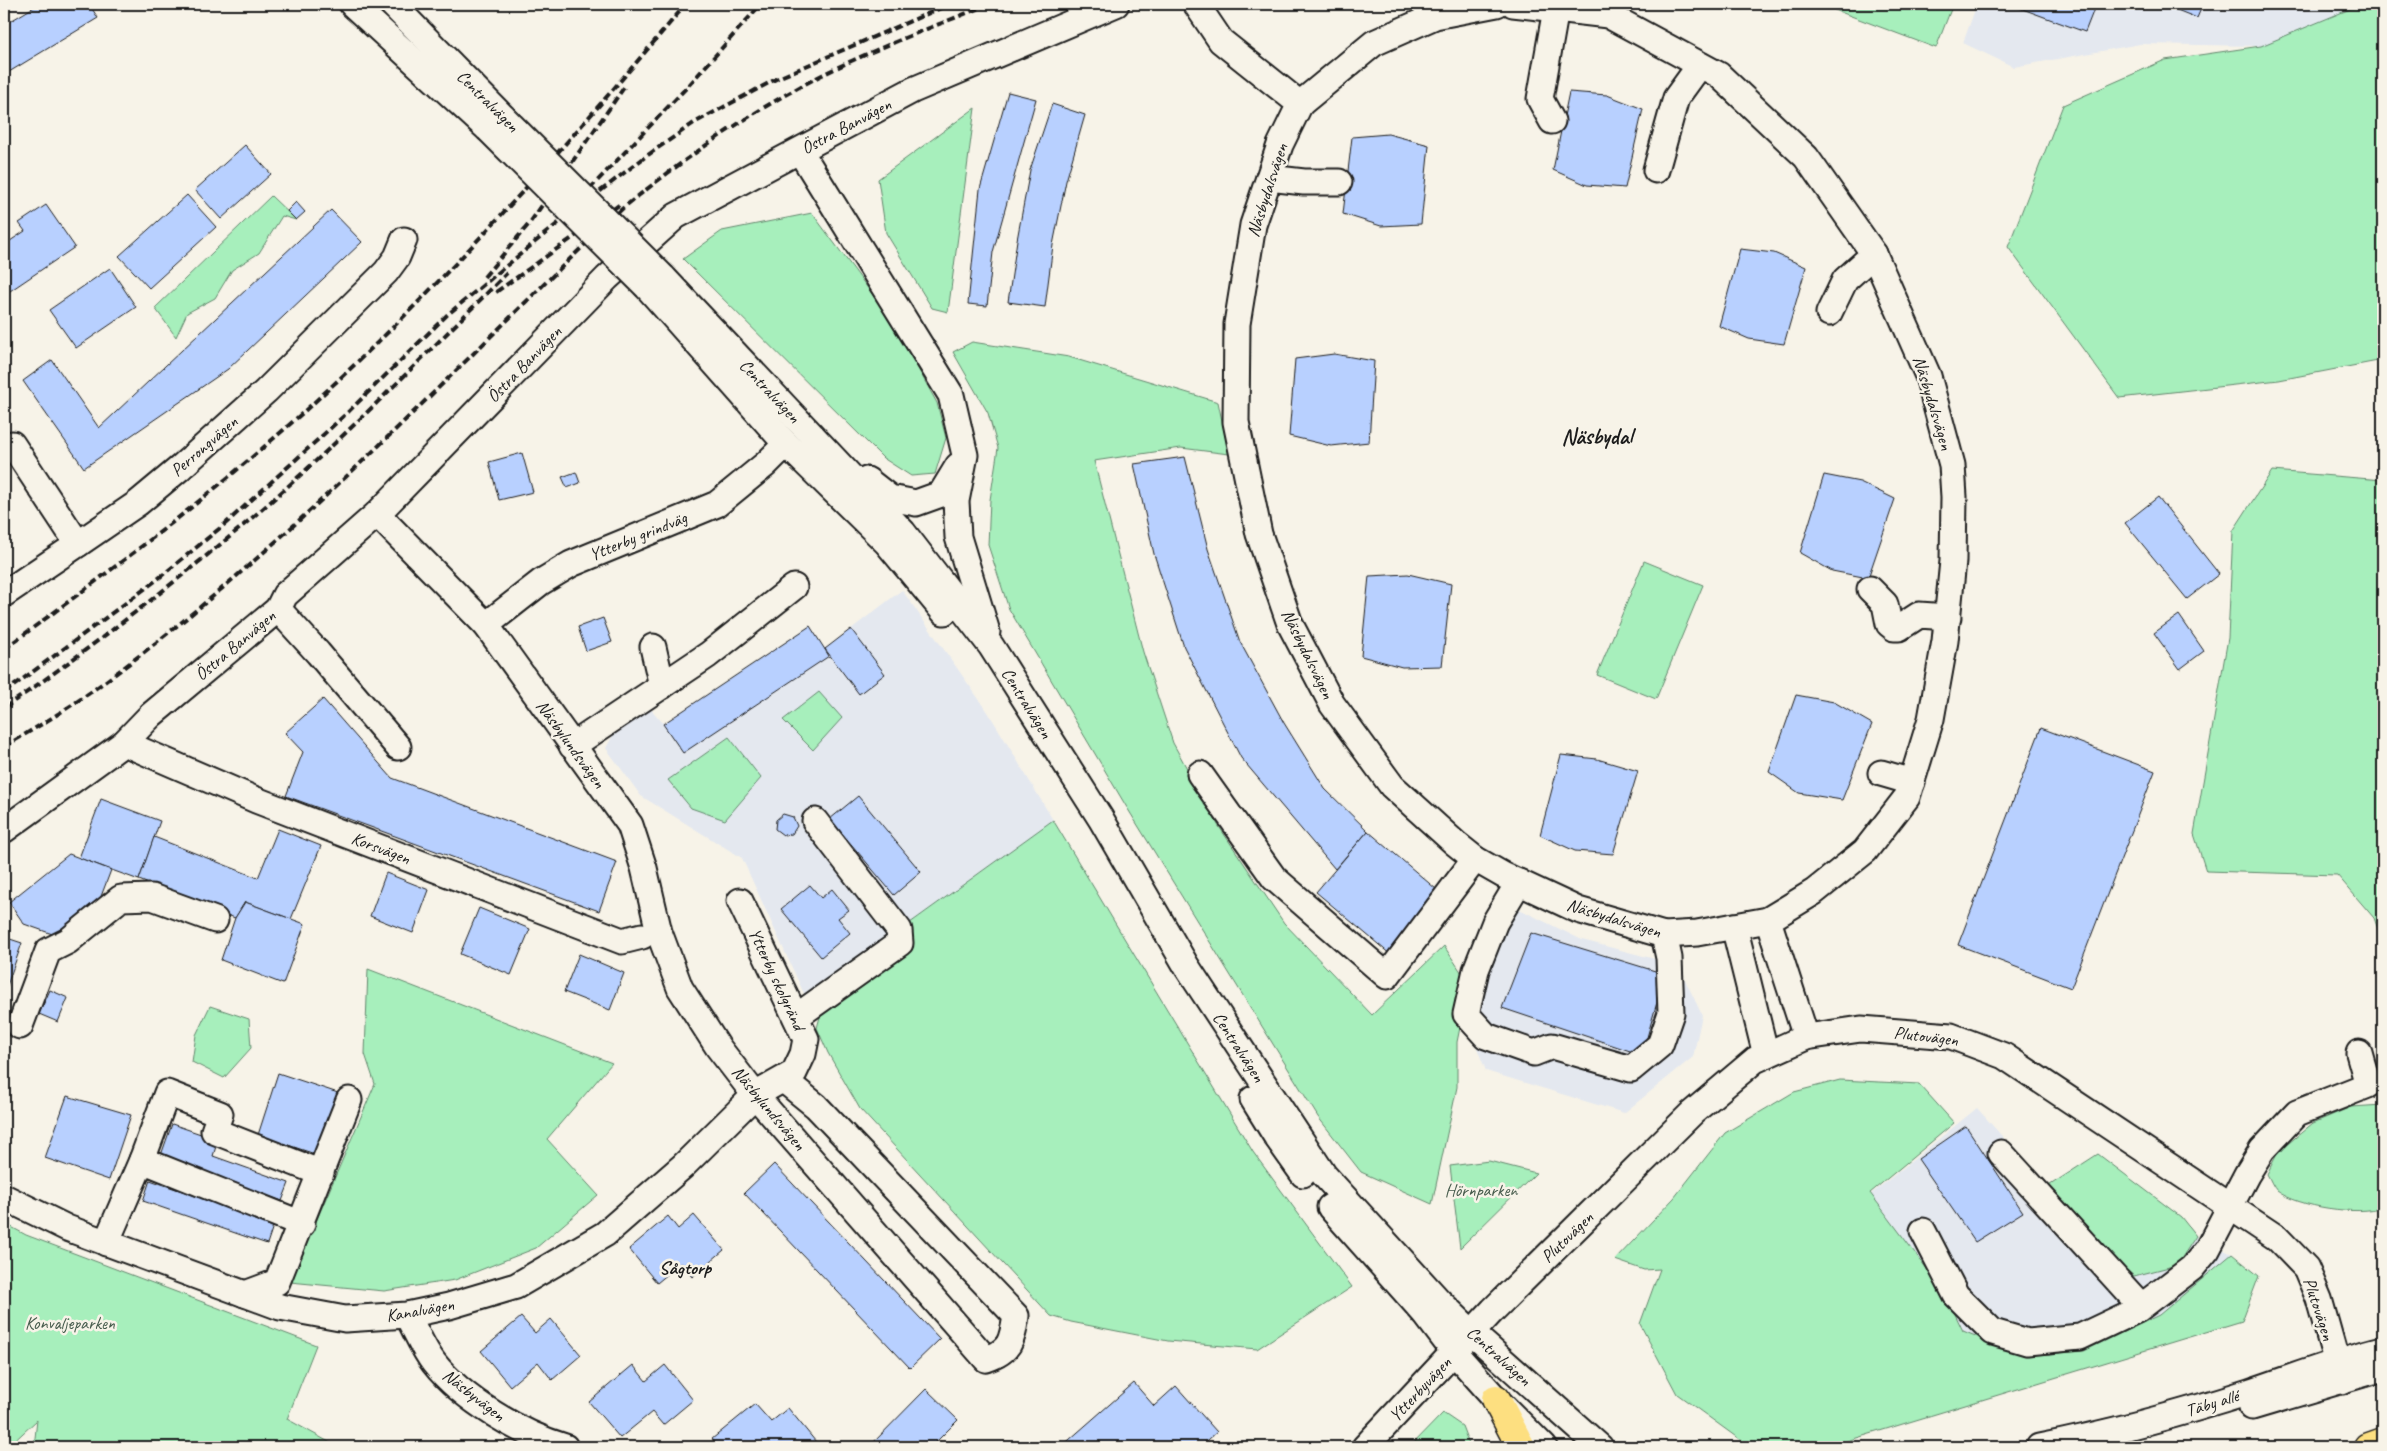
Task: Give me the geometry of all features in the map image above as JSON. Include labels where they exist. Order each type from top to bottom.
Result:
[{"type":"highway","points":[[1496,1400],[1521,1447]]},
{"type":"highway","points":[[2368,1447],[2383,1442]]},
{"type":"street","name":"Centralvägen","points":[[352,4],[496,124]]},
{"type":"street","name":"Centralvägen","points":[[392,4],[496,124],[808,432],[903,532],[991,646],[1101,819],[1187,967],[1324,1175],[1439,1301],[1472,1333],[1600,1447]]},
{"type":"street","name":"Östra Banvägen","points":[[4,830],[124,743],[151,714],[278,609],[285,595],[377,514],[607,278],[676,216],[913,90],[1116,4]]},
{"type":"street","points":[[1196,4],[1221,41],[1300,104]]},
{"type":"street","name":"Näsbydalsvägen","points":[[1497,4],[1435,16],[1374,43],[1300,104],[1280,145],[1253,224],[1237,324],[1236,422],[1260,534],[1290,624],[1332,704],[1392,786],[1475,859],[1578,910],[1664,935],[1768,920],[1814,892],[1865,851],[1907,797],[1931,719],[1948,617],[1953,561],[1954,497],[1952,465],[1928,376],[1874,254],[1806,157],[1719,75],[1608,15],[1513,4]]},
{"type":"street","points":[[1552,121],[1540,99],[1556,9]]},
{"type":"street","points":[[1656,170],[1676,98],[1700,65]]},
{"type":"street","points":[[800,151],[951,395],[965,455],[956,501],[958,537],[991,646]]},
{"type":"street","points":[[1269,178],[1304,182],[1338,182]]},
{"type":"street","name":"Perrongvägen","points":[[4,594],[138,503],[266,391],[386,272],[397,257],[404,240]]},
{"type":"street","points":[[1829,312],[1845,280],[1874,254]]},
{"type":"street","name":"Centralvägen","points":[[655,282],[786,444],[887,543],[979,654],[1276,1136],[1313,1187],[1422,1311],[1454,1352],[1496,1400],[1544,1447]]},
{"type":"street","points":[[808,432],[890,498],[916,503],[942,494],[965,455]]},
{"type":"street","points":[[6,441],[78,544]]},
{"type":"street","name":"Ytterby grindväg","points":[[486,625],[541,582],[570,564],[716,504],[766,464],[786,444]]},
{"type":"street","name":"Näsbylundsvägen","points":[[377,514],[486,625],[630,825],[644,868],[659,932],[680,988],[718,1047],[755,1095],[986,1359],[999,1355],[1012,1342],[1016,1316],[816,1106],[784,1080]]},
{"type":"street","points":[[572,746],[708,655],[794,588]]},
{"type":"street","points":[[1870,589],[1885,604],[1889,624],[1894,628],[1899,628],[1919,615],[1948,617]]},
{"type":"street","points":[[278,609],[398,747]]},
{"type":"street","points":[[653,647],[662,686]]},
{"type":"street","name":"Korsvägen","points":[[124,743],[256,800],[622,941],[642,936]]},
{"type":"street","points":[[1881,773],[1912,782]]},
{"type":"street","points":[[1200,774],[1274,878],[1387,976],[1475,859]]},
{"type":"street","points":[[796,1017],[900,943],[899,930],[815,821]]},
{"type":"street","points":[[1519,882],[1495,922],[1476,970],[1466,1014],[1486,1036],[1534,1053],[1552,1046],[1631,1069],[1660,1045],[1671,1013],[1669,958],[1664,935]]},
{"type":"street","points":[[20,1026],[48,951],[68,941],[121,898],[152,897],[215,920]]},
{"type":"street","name":"Ytterby skolgränd","points":[[740,901],[806,1039],[803,1054],[794,1073],[784,1080]]},
{"type":"street","points":[[1768,920],[1806,1037]]},
{"type":"street","points":[[1734,926],[1766,1055]]},
{"type":"street","name":"Plutovägen","points":[[1454,1352],[1492,1310],[1692,1114],[1755,1060],[1806,1037],[1862,1030],[1951,1036],[2004,1056],[2277,1238],[2306,1268],[2319,1299],[2338,1371]]},
{"type":"street","points":[[1923,1231],[1956,1296],[1993,1332],[2026,1342],[2080,1337],[2141,1306],[2192,1268],[2208,1250],[2247,1174],[2262,1150],[2297,1113],[2368,1085],[2358,1053]]},
{"type":"street","name":"Kanalvägen","points":[[4,1197],[67,1228],[280,1307],[345,1318],[407,1316],[449,1306],[516,1286],[605,1234],[683,1166],[755,1095],[784,1080]]},
{"type":"street","points":[[106,1243],[142,1160],[167,1094],[220,1114],[214,1131],[322,1173]]},
{"type":"street","points":[[245,1294],[277,1282],[302,1224],[349,1100]]},
{"type":"street","points":[[2001,1153],[2141,1306]]},
{"type":"street","points":[[142,1160],[302,1224]]},
{"type":"street","name":"Näsbyvägen","points":[[407,1316],[434,1362],[461,1389],[500,1418],[551,1443],[565,1447]]},
{"type":"street","name":"Täby allé","points":[[2115,1447],[2338,1371],[2383,1349]]},
{"type":"street","name":"Ytterbyvägen","points":[[1365,1447],[1454,1352]]},
{"type":"street","name":"Täby allé","points":[[2039,1447],[2101,1435],[2251,1391],[2338,1371],[2383,1368]]},
{"type":"shaded area","points":[[1977,4],[2362,4],[2261,46],[2140,44],[2014,67],[1963,43]]},
{"type":"shaded area","points":[[902,590],[988,712],[1053,820],[806,998],[742,858],[641,796],[606,748],[616,730],[649,707],[664,724],[810,626],[825,649]]},
{"type":"shaded area","points":[[1509,904],[1582,940],[1678,965],[1702,1015],[1693,1057],[1624,1113],[1486,1071],[1468,1025]]},
{"type":"shaded area","points":[[1977,1108],[2105,1252],[2177,1265],[2196,1236],[2232,1254],[2159,1315],[2084,1351],[2026,1356],[1963,1331],[1945,1293],[1871,1194]]},
{"type":"green space","points":[[1819,4],[1953,4],[1936,48]]},
{"type":"green space","points":[[2362,4],[2383,4],[2383,360],[2279,380],[2119,398],[2008,247],[2063,105],[2165,60],[2261,46]]},
{"type":"green space","points":[[975,108],[948,312],[932,308],[886,233],[878,179]]},
{"type":"green space","points":[[271,196],[296,220],[282,216],[259,253],[232,270],[215,298],[187,313],[176,337],[155,308]]},
{"type":"green space","points":[[812,213],[890,318],[937,403],[946,438],[935,474],[911,476],[883,458],[683,259],[722,231]]},
{"type":"green space","points":[[972,342],[1069,357],[1218,402],[1229,454],[1181,448],[1094,461],[1143,652],[1173,743],[1218,825],[1284,923],[1372,1015],[1444,946],[1469,984],[1457,1042],[1457,1087],[1432,1204],[1361,1172],[1318,1117],[1126,806],[1009,609],[988,545],[990,500],[998,448],[988,413],[953,352]]},
{"type":"green space","points":[[2272,471],[2383,480],[2383,943],[2374,918],[2337,875],[2206,871],[2194,834],[2228,638],[2233,531]]},
{"type":"green space","points":[[1644,561],[1703,585],[1656,699],[1597,675]]},
{"type":"green space","points":[[819,692],[842,718],[813,750],[783,720]]},
{"type":"green space","points":[[729,737],[761,778],[725,820],[691,808],[668,780]]},
{"type":"green space","points":[[1053,820],[1253,1152],[1352,1287],[1257,1349],[1168,1341],[1071,1322],[1051,1316],[860,1109],[828,1053],[817,1028],[821,1013],[806,998]]},
{"type":"green space","points":[[368,969],[612,1063],[547,1139],[598,1195],[536,1248],[455,1280],[384,1291],[290,1282],[375,1084],[365,1054]]},
{"type":"green space","points":[[210,1006],[249,1019],[251,1048],[224,1078],[192,1062],[196,1035]]},
{"type":"green space","points":[[1840,1080],[1919,1084],[1954,1123],[1870,1193],[1945,1293],[1963,1331],[2026,1356],[2084,1351],[2159,1315],[2232,1254],[2259,1276],[2242,1321],[1827,1447],[1750,1447],[1677,1394],[1640,1324],[1660,1269],[1644,1270],[1615,1260],[1674,1198],[1725,1133],[1794,1092]]},
{"type":"green space","points":[[2383,1105],[2383,1207],[2359,1211],[2329,1208],[2299,1202],[2277,1191],[2267,1174],[2278,1152],[2313,1123],[2351,1107]]},
{"type":"green space","points":[[2098,1154],[2181,1217],[2196,1236],[2177,1265],[2134,1276],[2105,1252],[2047,1187]]},
{"type":"green space","name":"Hörnparken","points":[[1489,1161],[1536,1173],[1460,1248],[1450,1166]]},
{"type":"green space","name":"Konvaljeparken","points":[[4,1223],[26,1235],[316,1345],[287,1419],[338,1447],[34,1447],[37,1420],[8,1447],[4,1447]]},
{"type":"green space","points":[[1443,1413],[1462,1426],[1470,1447],[1428,1447],[1424,1444],[1421,1447],[1410,1447]]},
{"type":"building","points":[[39,4],[89,4],[98,18],[4,75],[4,25]]},
{"type":"building","points":[[2009,4],[2096,4],[2085,32]]},
{"type":"building","points":[[2162,4],[2203,4],[2197,18]]},
{"type":"building","points":[[1008,92],[1036,99],[993,252],[987,306],[968,304],[980,189]]},
{"type":"building","points":[[1569,92],[1607,95],[1643,109],[1625,188],[1587,185],[1553,170]]},
{"type":"building","points":[[1052,104],[1085,115],[1066,181],[1053,245],[1045,307],[1008,302],[1030,170]]},
{"type":"building","points":[[1388,134],[1429,145],[1421,224],[1381,226],[1343,214],[1352,137]]},
{"type":"building","points":[[245,145],[271,174],[221,219],[195,190]]},
{"type":"building","points":[[187,195],[216,227],[149,288],[119,256]]},
{"type":"building","points":[[296,202],[305,212],[296,220],[287,211]]},
{"type":"building","points":[[46,205],[75,247],[4,295],[4,245],[25,231],[19,223]]},
{"type":"building","points":[[331,210],[362,242],[228,369],[84,468],[23,381],[52,360],[99,428]]},
{"type":"building","points":[[1740,249],[1774,253],[1806,267],[1784,344],[1749,339],[1719,326]]},
{"type":"building","points":[[110,268],[136,307],[76,348],[49,310]]},
{"type":"building","points":[[1334,354],[1374,361],[1369,442],[1331,446],[1289,436],[1295,359]]},
{"type":"building","points":[[522,453],[533,492],[499,500],[489,462]]},
{"type":"building","points":[[1185,457],[1208,549],[1240,642],[1284,723],[1325,789],[1368,831],[1335,869],[1241,758],[1184,647],[1154,554],[1134,464]]},
{"type":"building","points":[[576,472],[580,483],[567,488],[562,477]]},
{"type":"building","points":[[1824,475],[1860,482],[1895,499],[1868,578],[1832,571],[1800,553]]},
{"type":"building","points":[[2158,497],[2219,574],[2187,599],[2125,523]]},
{"type":"building","points":[[1408,574],[1451,584],[1442,666],[1402,667],[1361,656],[1369,576]]},
{"type":"building","points":[[2179,615],[2204,651],[2180,669],[2154,633]]},
{"type":"building","points":[[603,618],[612,642],[586,651],[578,627]]},
{"type":"building","points":[[810,626],[829,656],[683,753],[663,724]]},
{"type":"building","points":[[851,629],[885,674],[859,694],[825,649]]},
{"type":"building","points":[[1796,695],[1834,702],[1872,724],[1842,800],[1799,793],[1769,772]]},
{"type":"building","points":[[323,699],[392,778],[617,862],[599,911],[286,796],[303,752],[285,733]]},
{"type":"building","points":[[2041,728],[2155,771],[2071,988],[1958,945]]},
{"type":"building","points":[[1561,755],[1597,759],[1638,771],[1613,854],[1575,851],[1540,835]]},
{"type":"building","points":[[858,796],[921,872],[894,895],[830,819]]},
{"type":"building","points":[[101,799],[160,821],[139,880],[79,858]]},
{"type":"building","points":[[783,814],[793,817],[797,826],[792,834],[783,835],[775,829],[776,820]]},
{"type":"building","points":[[278,829],[321,846],[291,919],[245,902],[235,918],[139,880],[154,837],[258,878]]},
{"type":"building","points":[[1368,831],[1443,895],[1391,955],[1316,892]]},
{"type":"building","points":[[69,854],[111,870],[97,907],[58,936],[24,924],[9,902]]},
{"type":"building","points":[[386,873],[429,890],[413,933],[370,916]]},
{"type":"building","points":[[810,885],[821,898],[832,889],[849,910],[838,918],[850,933],[821,957],[781,909]]},
{"type":"building","points":[[245,902],[305,924],[283,984],[221,960],[235,918]]},
{"type":"building","points":[[479,908],[530,929],[511,975],[460,954]]},
{"type":"building","points":[[1531,933],[1665,974],[1642,1055],[1502,1008]]},
{"type":"building","points":[[4,937],[22,943],[4,994]]},
{"type":"building","points":[[579,954],[624,973],[610,1010],[564,992]]},
{"type":"building","points":[[50,990],[68,998],[58,1022],[39,1014]]},
{"type":"building","points":[[278,1073],[341,1094],[321,1156],[258,1135]]},
{"type":"building","points":[[67,1096],[131,1115],[109,1180],[45,1158]]},
{"type":"building","points":[[172,1124],[218,1140],[213,1156],[289,1183],[282,1201],[160,1158]]},
{"type":"building","points":[[1966,1126],[2023,1212],[1975,1242],[1918,1159]]},
{"type":"building","points":[[774,1164],[940,1339],[910,1368],[744,1193]]},
{"type":"building","points":[[150,1180],[274,1223],[267,1244],[143,1201]]},
{"type":"building","points":[[694,1215],[724,1250],[692,1277],[681,1263],[657,1283],[629,1249],[668,1216],[678,1229]]},
{"type":"building","points":[[521,1317],[535,1333],[551,1319],[581,1355],[552,1380],[538,1362],[510,1386],[481,1351]]},
{"type":"building","points":[[633,1365],[646,1381],[665,1365],[693,1400],[663,1425],[652,1412],[620,1438],[589,1402]]},
{"type":"building","points":[[1134,1383],[1154,1406],[1176,1386],[1217,1432],[1200,1447],[1061,1447]]},
{"type":"building","points":[[926,1389],[958,1420],[931,1447],[869,1447]]},
{"type":"building","points":[[755,1404],[771,1422],[788,1408],[816,1442],[811,1447],[719,1447],[712,1439]]},
{"type":"railway","points":[[4,649],[202,499],[265,446],[377,343],[431,289],[536,177],[686,4]]},
{"type":"railway","points":[[581,198],[689,85],[761,4]]},
{"type":"railway","points":[[4,693],[154,582],[225,524],[346,414],[447,315],[552,228],[645,157],[694,123],[778,78],[950,4]]},
{"type":"railway","points":[[4,747],[88,694],[230,582],[363,460],[623,208],[670,171],[744,120],[795,89],[842,65],[989,4]]},
{"type":"railway","points":[[484,277],[529,224],[625,86]]},
{"type":"railway","points":[[496,292],[619,205]]},
{"type":"railway","points":[[4,708],[63,667],[149,602],[269,503],[373,406],[507,273]]},
{"type":"district","name":"Näsbydal","points":[[1597,437]]},
{"type":"district","name":"Sågtorp","points":[[685,1268]]}]
